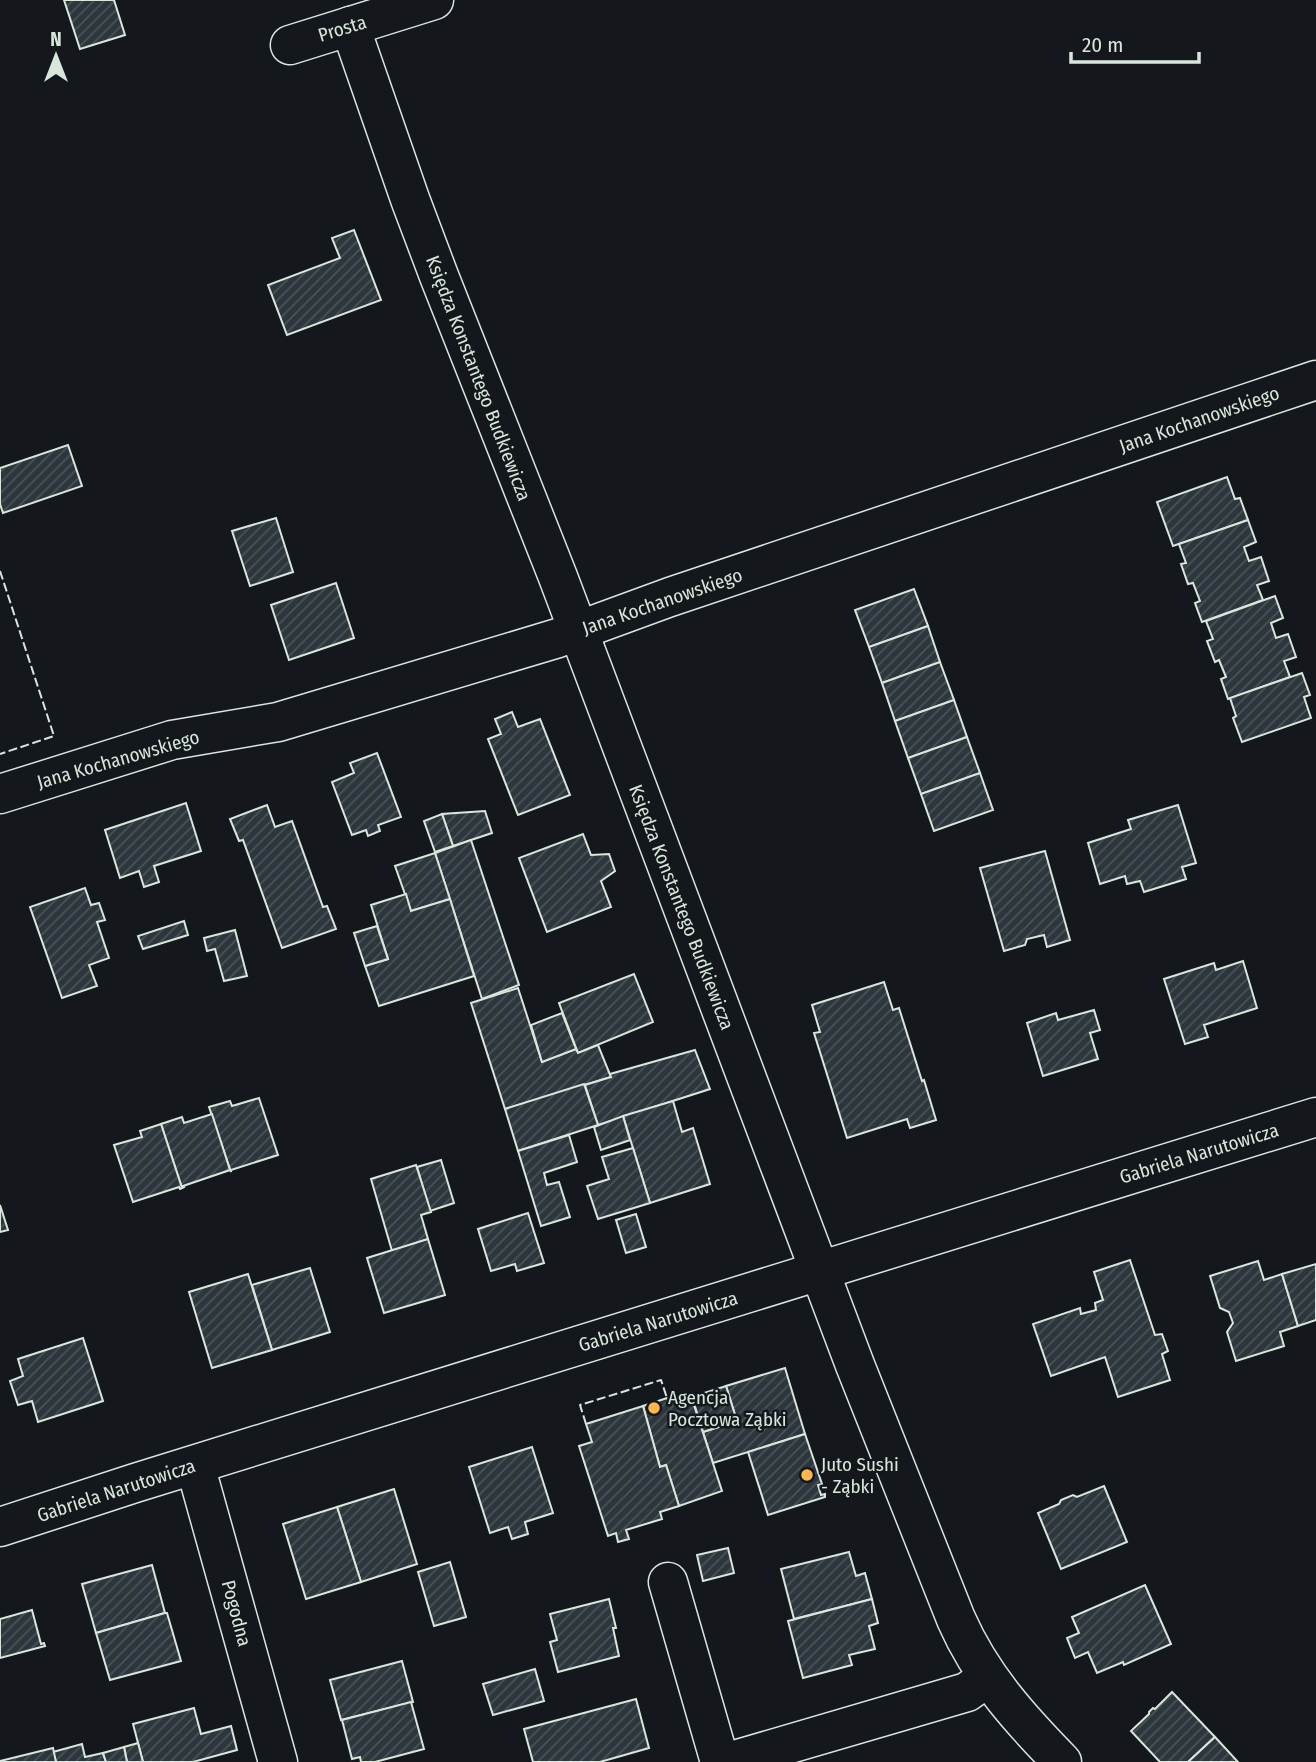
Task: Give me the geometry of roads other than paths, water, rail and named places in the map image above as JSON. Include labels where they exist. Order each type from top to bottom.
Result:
[{"type":"street","name":"Prosta","points":[[290,44],[435,0]]},
{"type":"street","name":"Księdza Konstantego Budkiewicza","points":[[349,26],[410,199],[578,631],[855,1365],[956,1619],[966,1643],[988,1677],[1062,1762]]},
{"type":"street","name":"Jana Kochanowskiego","points":[[0,794],[172,740],[278,722],[547,642],[670,597],[1316,380]]},
{"type":"street","name":"Gabriela Narutowicza","points":[[0,1527],[1316,1117]]},
{"type":"street","name":"Pogodna","points":[[195,1465],[278,1762]]},
{"type":"street","points":[[668,1581],[720,1762]]},
{"type":"street","points":[[728,1762],[967,1692],[988,1677]]},
{"type":"place","name":"Agencja Pocztowa Ząbki","points":[[654,1408]]},
{"type":"place","name":"Juto Sushi - Ząbki","points":[[807,1475]]}]
